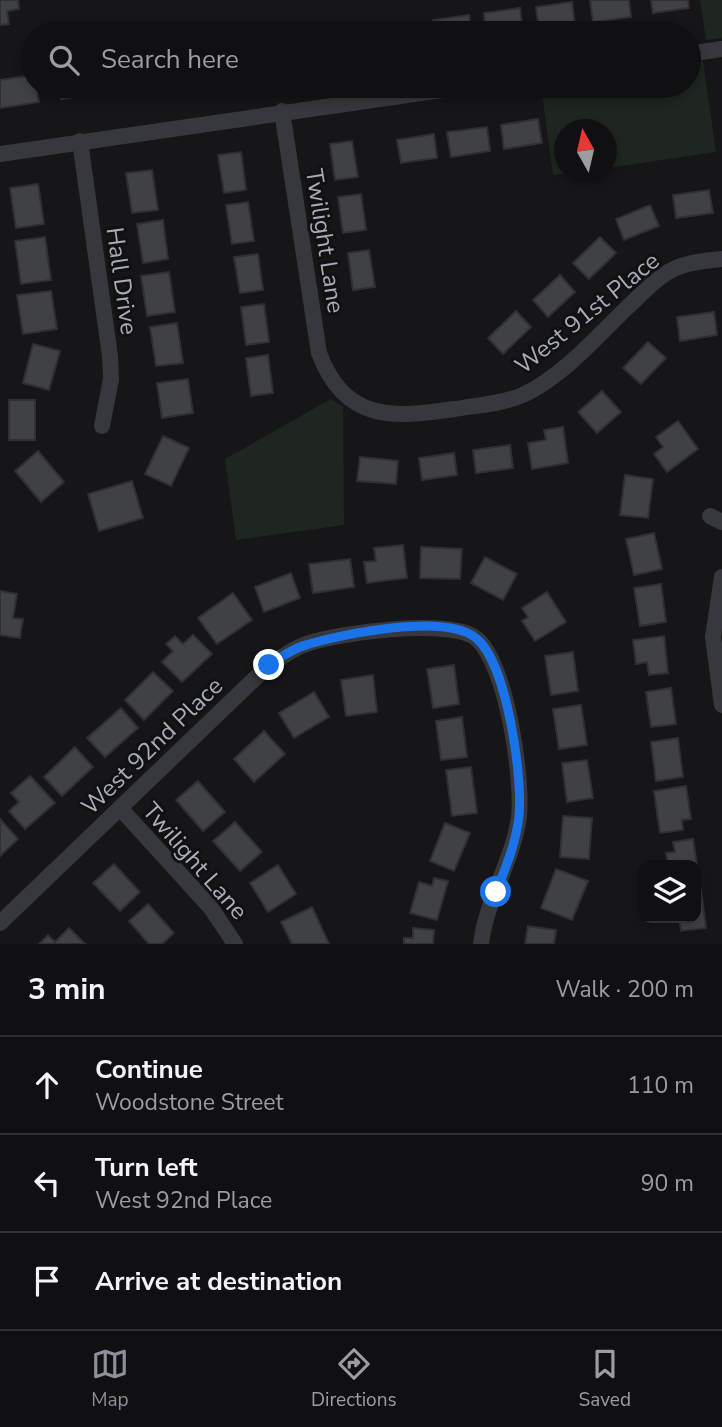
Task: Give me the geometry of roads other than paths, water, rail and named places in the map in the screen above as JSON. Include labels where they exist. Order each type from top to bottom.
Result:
[{"type":"street","points":[[701,52],[722,49]]},
{"type":"street","points":[[0,153],[380,98]]},
{"type":"street","name":"Twilight Lane","points":[[282,111],[319,353],[328,376]]},
{"type":"street","name":"Hall Drive","points":[[80,141],[110,356],[111,379],[102,426]]},
{"type":"street","name":"West 91st Place","points":[[328,376],[354,403],[375,413],[395,416],[504,401],[524,394],[554,374],[670,270],[722,259]]},
{"type":"street","points":[[722,577],[713,637],[722,705]]},
{"type":"street","name":"West 92nd Place","points":[[0,923],[269,665],[303,645],[423,626],[452,628],[477,638],[496,665],[504,689],[520,789],[513,849],[481,944]]},
{"type":"street","name":"Twilight Lane","points":[[120,808],[211,908],[235,944]]}]
